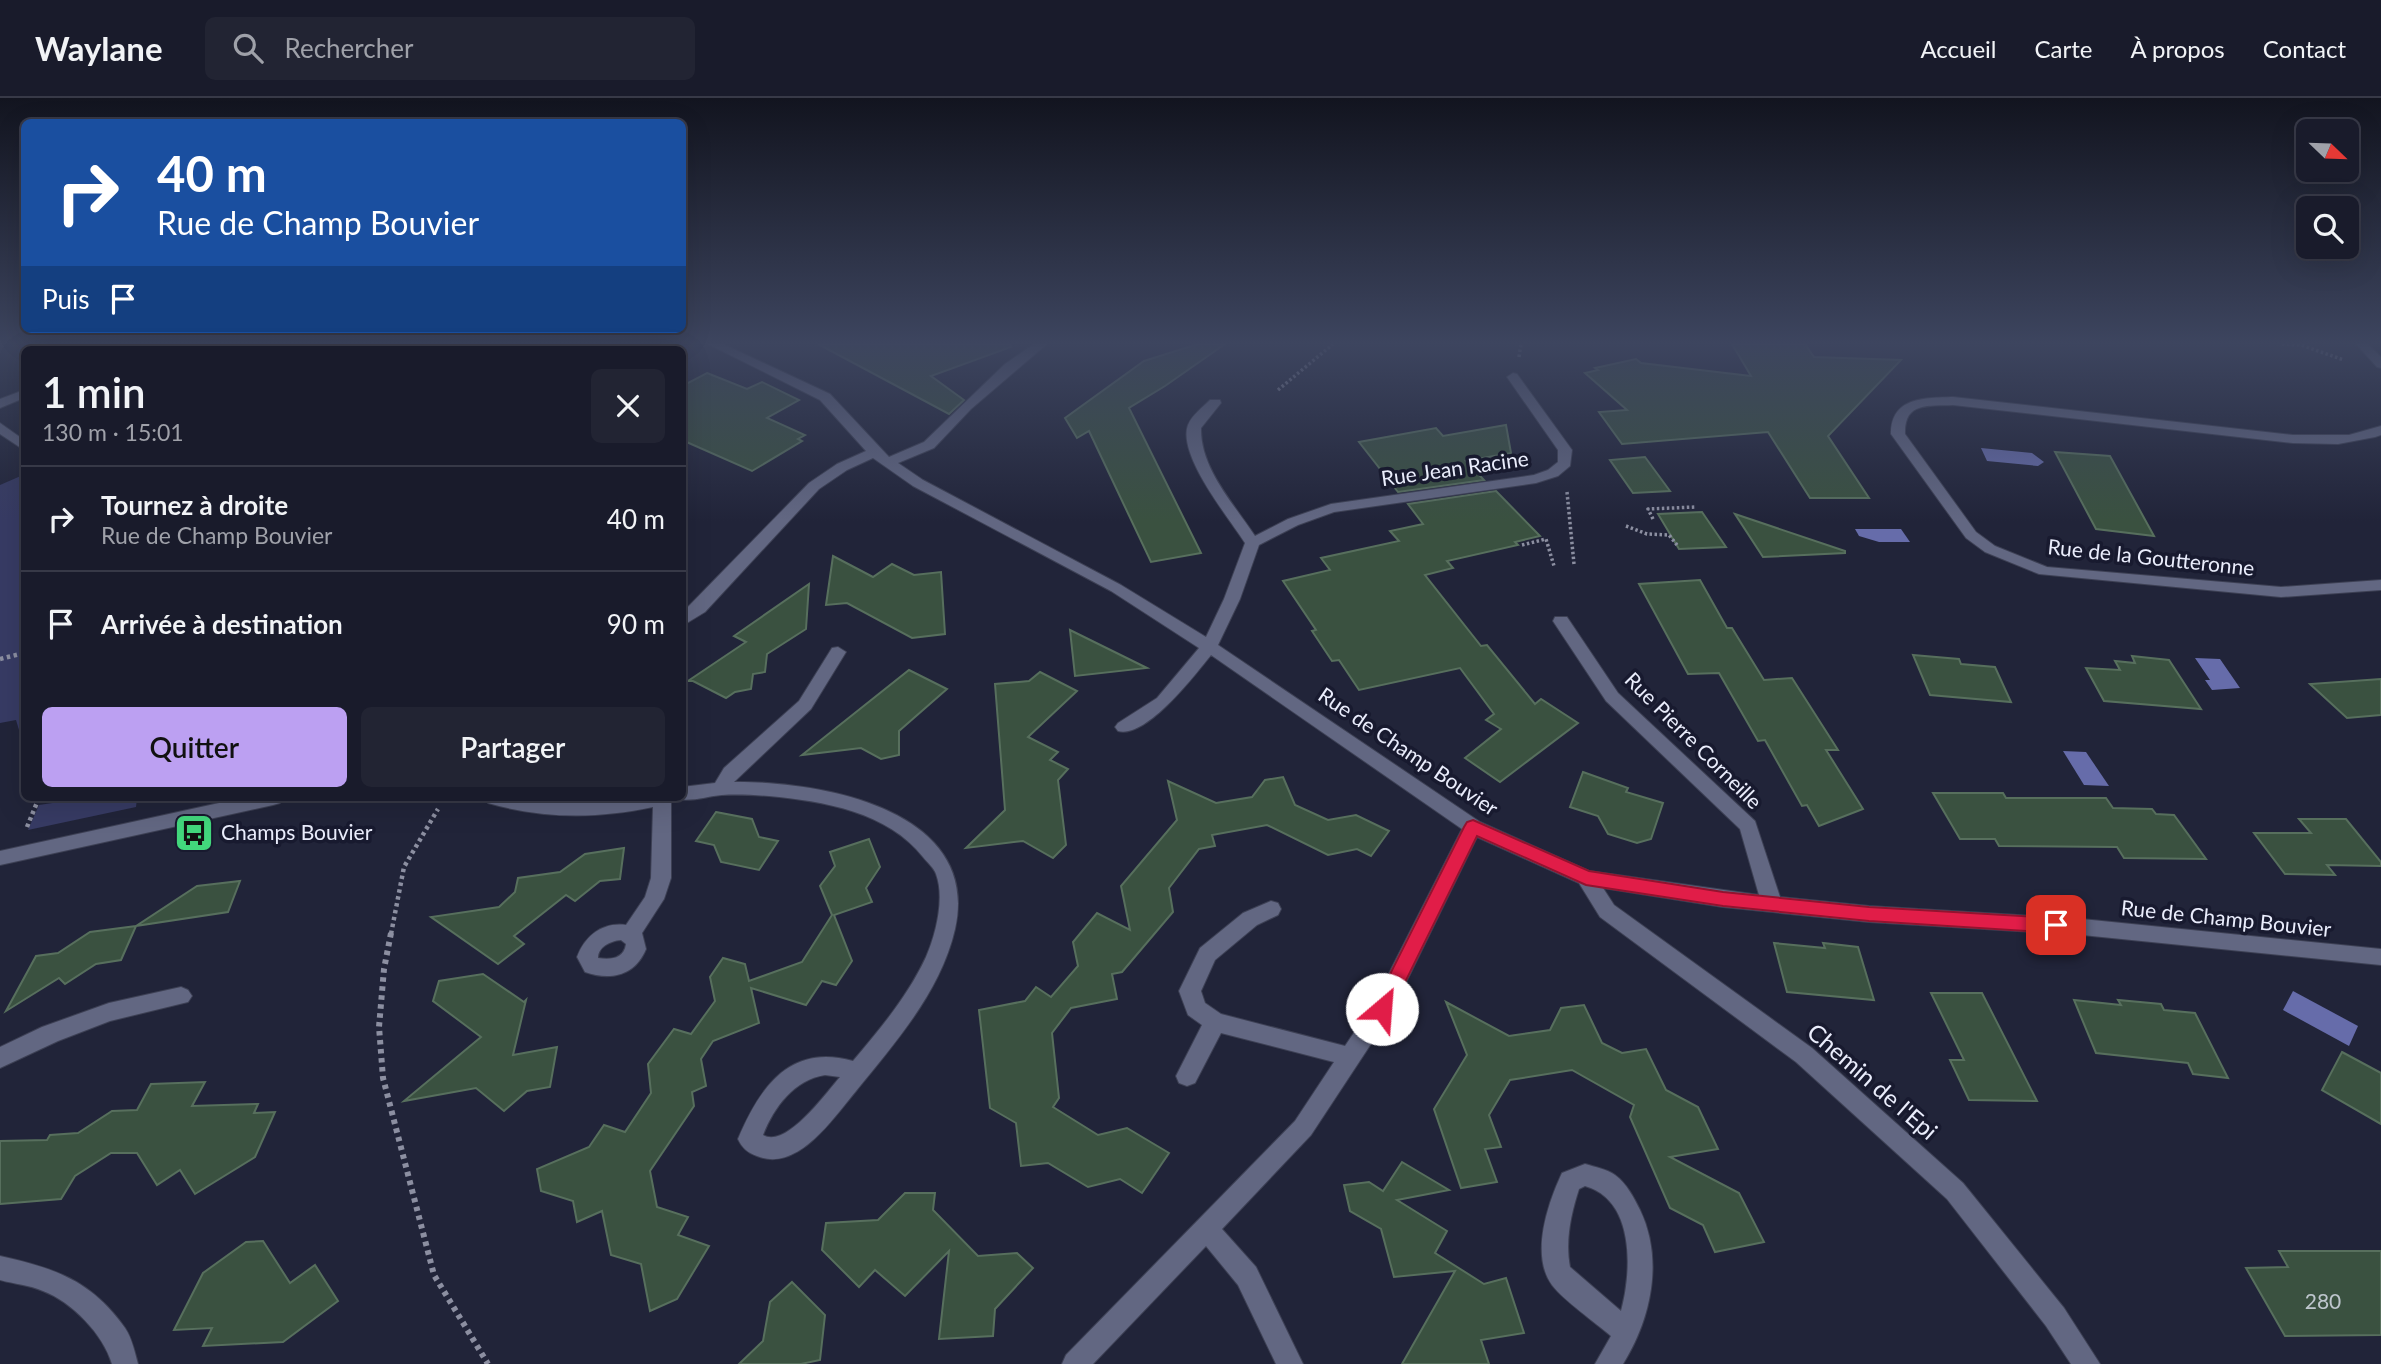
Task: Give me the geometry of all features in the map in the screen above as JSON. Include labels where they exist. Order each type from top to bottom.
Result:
[{"type":"street","name":"Rue de Champ Bouvier","points":[[832,403],[881,457],[918,483],[1116,588],[1209,647],[1473,827],[1586,878],[1723,899],[1869,914],[2082,927],[2381,957]]},
{"type":"street","points":[[686,617],[722,584],[814,486],[842,467],[929,445],[970,403]]},
{"type":"street","points":[[1124,727],[1163,702],[1209,647],[1232,599],[1252,543],[1199,458],[1193,441],[1194,425],[1215,403]]},
{"type":"street","name":"Rue Jean Racine","points":[[1252,543],[1293,522],[1331,508],[1536,479],[1553,473],[1565,463],[1565,450],[1532,403]]},
{"type":"street","name":"Rue de la Goutteronne","points":[[1933,403],[1914,405],[1901,411],[1896,422],[1898,434],[1971,535],[1990,549],[2044,571],[2281,592],[2381,585]]},
{"type":"street","name":"Rue de la Goutteronne","points":[[1972,403],[2293,439],[2336,441],[2369,436],[2381,430]]},
{"type":"street","points":[[0,427],[21,444]]},
{"type":"street","name":"Rue Pierre Corneille","points":[[1561,621],[1612,697],[1748,827],[1772,904]]},
{"type":"street","points":[[723,789],[724,780],[730,773],[805,705],[838,652]]},
{"type":"street","points":[[686,794],[723,789],[795,793],[838,800],[882,814],[916,835],[946,872],[950,912],[939,950],[902,1019],[858,1072],[791,1143],[771,1151],[759,1147],[750,1139],[758,1117],[788,1079],[807,1068],[828,1064],[858,1072]]},
{"type":"street","points":[[0,858],[259,801]]},
{"type":"street","points":[[506,801],[530,808],[566,812],[642,801]]},
{"type":"street","points":[[630,934],[654,899],[661,877],[663,801]]},
{"type":"street","points":[[1075,1364],[1303,1128],[1382,1009],[1473,827]]},
{"type":"street","name":"Chemin de l'Epi","points":[[1586,878],[1607,911],[1804,1055],[1955,1191],[2055,1317],[2087,1364]]},
{"type":"street","points":[[1271,909],[1250,919],[1207,954],[1190,991],[1196,1009],[1215,1021],[1350,1057]]},
{"type":"street","points":[[0,1058],[50,1034],[109,1012],[181,996]]},
{"type":"street","points":[[1187,1076],[1215,1021]]},
{"type":"street","points":[[1608,1364],[1626,1332],[1637,1306],[1642,1270],[1633,1215],[1608,1183],[1585,1175],[1570,1181],[1562,1201],[1554,1264],[1561,1276],[1626,1332]]},
{"type":"street","points":[[1206,1228],[1247,1276],[1290,1364]]},
{"type":"street","points":[[0,1268],[47,1279],[78,1297],[117,1338],[125,1364]]},
{"type":"path","points":[[1566,482],[1574,564]]},
{"type":"path","points":[[1653,519],[1648,509],[1695,507]]},
{"type":"path","points":[[1626,526],[1647,534],[1669,535],[1677,545]]},
{"type":"path","points":[[1522,545],[1546,539],[1554,566]]},
{"type":"path","points":[[0,659],[21,654]]},
{"type":"path","points":[[23,837],[38,801]]},
{"type":"path","points":[[438,809],[404,867],[384,969],[379,1027],[383,1078],[434,1275],[488,1364]]},
{"type":"shaded area","points":[[1981,448],[2032,453],[2044,462],[2038,466],[1987,461]]},
{"type":"shaded area","points":[[21,476],[19,730],[16,720],[0,723],[0,485]]},
{"type":"shaded area","points":[[1855,529],[1901,529],[1910,542],[1879,542],[1859,536]]},
{"type":"shaded area","points":[[2195,658],[2220,659],[2240,688],[2212,690],[2205,680],[2210,680]]},
{"type":"shaded area","points":[[2063,751],[2086,752],[2109,786],[2084,785]]},
{"type":"shaded area","points":[[66,801],[137,801],[136,807],[28,830],[39,805]]},
{"type":"shaded area","points":[[2293,991],[2358,1026],[2349,1046],[2283,1010]]},
{"type":"building","points":[[686,403],[794,403],[767,418],[805,435],[798,439],[802,441],[752,471],[686,442]]},
{"type":"building","points":[[929,403],[961,403],[949,414]]},
{"type":"building","points":[[1086,403],[1137,403],[1129,408],[1201,553],[1151,562],[1089,431],[1077,438],[1065,418]]},
{"type":"building","points":[[1619,403],[1860,403],[1828,436],[1869,498],[1810,498],[1768,432],[1622,444],[1599,412],[1627,410]]},
{"type":"building","points":[[1506,425],[1511,453],[1466,461],[1484,480],[1398,492],[1359,442],[1436,428],[1443,436]]},
{"type":"building","points":[[2055,452],[2110,456],[2154,536],[2096,529]]},
{"type":"building","points":[[1645,457],[1670,491],[1633,493],[1610,460]]},
{"type":"building","points":[[1496,491],[1540,536],[1515,542],[1518,545],[1447,561],[1453,568],[1425,575],[1481,646],[1487,645],[1535,704],[1541,699],[1578,723],[1500,782],[1465,758],[1501,729],[1486,720],[1494,714],[1460,668],[1359,690],[1339,660],[1332,661],[1312,631],[1316,630],[1283,581],[1330,570],[1321,558],[1399,541],[1390,531],[1423,524],[1408,504]]},
{"type":"building","points":[[1702,512],[1726,547],[1679,549],[1658,514]]},
{"type":"building","points":[[1735,514],[1845,551],[1845,553],[1763,557]]},
{"type":"building","points":[[833,556],[873,577],[892,564],[914,575],[941,572],[945,634],[912,638],[847,603],[826,605]]},
{"type":"building","points":[[1700,580],[1727,628],[1732,628],[1764,680],[1792,678],[1838,750],[1826,750],[1863,809],[1819,826],[1807,805],[1802,806],[1765,740],[1758,741],[1719,673],[1688,674],[1639,584]]},
{"type":"building","points":[[809,584],[806,629],[767,654],[765,672],[753,674],[751,689],[735,692],[726,698],[688,681],[746,642],[734,636]]},
{"type":"building","points":[[1070,630],[1147,668],[1075,676]]},
{"type":"building","points":[[1913,655],[1959,659],[1961,664],[1995,667],[2011,702],[1930,695]]},
{"type":"building","points":[[2132,656],[2169,660],[2201,709],[2104,701],[2086,668],[2120,670],[2115,661],[2135,663]]},
{"type":"building","points":[[909,670],[947,689],[899,731],[899,755],[881,759],[861,748],[802,755]]},
{"type":"building","points":[[1040,672],[1077,691],[1028,737],[1058,752],[1050,760],[1068,769],[1058,780],[1066,845],[1053,858],[1023,841],[966,848],[1005,810],[995,684],[1029,681]]},
{"type":"building","points":[[2381,679],[2381,715],[2347,718],[2310,684]]},
{"type":"building","points":[[1583,772],[1628,788],[1626,792],[1663,803],[1651,839],[1637,843],[1608,834],[1598,816],[1570,807]]},
{"type":"building","points":[[1283,777],[1295,805],[1328,820],[1356,815],[1389,831],[1371,856],[1357,849],[1328,855],[1267,825],[1212,835],[1215,846],[1199,849],[1169,888],[1173,912],[1122,972],[1112,974],[1117,999],[1071,1008],[1052,1033],[1059,1098],[1053,1107],[1098,1135],[1127,1128],[1169,1153],[1142,1193],[1120,1179],[1088,1187],[1048,1163],[1021,1166],[1016,1123],[990,1108],[979,1010],[1025,1001],[1036,987],[1051,997],[1078,966],[1073,942],[1097,913],[1130,930],[1121,886],[1177,820],[1168,781],[1216,803],[1252,797],[1265,780]]},
{"type":"building","points":[[1933,793],[2003,793],[2006,798],[2106,798],[2113,808],[2152,809],[2156,814],[2174,815],[2206,859],[2124,858],[2117,847],[1999,846],[1995,839],[1960,839]]},
{"type":"building","points":[[716,812],[752,819],[759,837],[778,841],[759,870],[721,862],[714,845],[696,841]]},
{"type":"building","points":[[2299,819],[2346,819],[2381,862],[2381,866],[2327,865],[2335,875],[2285,874],[2254,833],[2311,833]]},
{"type":"building","points":[[869,839],[880,867],[866,888],[872,902],[834,915],[852,961],[836,985],[822,981],[806,1005],[751,988],[759,1023],[713,1041],[701,1059],[706,1086],[692,1092],[694,1106],[650,1171],[657,1207],[688,1217],[678,1235],[709,1246],[677,1299],[650,1311],[641,1264],[611,1255],[602,1211],[577,1222],[573,1201],[541,1191],[537,1169],[589,1147],[604,1125],[625,1132],[651,1093],[648,1064],[674,1029],[691,1034],[715,1001],[710,977],[723,958],[745,964],[749,981],[802,962],[832,915],[820,886],[835,866],[830,852]]},
{"type":"building","points":[[624,848],[620,879],[600,881],[575,901],[566,895],[514,936],[524,944],[498,964],[431,917],[499,907],[515,892],[518,878],[560,872],[585,854]]},
{"type":"building","points":[[240,881],[228,912],[136,926],[197,886]]},
{"type":"building","points":[[136,926],[121,960],[96,964],[65,984],[59,978],[6,1011],[36,956],[58,953],[90,932]]},
{"type":"building","points":[[1774,943],[1825,948],[1823,943],[1858,947],[1874,1000],[1787,992]]},
{"type":"building","points":[[483,974],[524,1002],[526,1000],[513,1055],[557,1047],[550,1087],[527,1091],[504,1111],[476,1088],[404,1101],[481,1037],[433,1001],[439,981]]},
{"type":"building","points":[[1931,993],[1982,993],[2037,1101],[1969,1100],[1950,1060],[1964,1060]]},
{"type":"building","points":[[2074,1000],[2121,1005],[2118,1000],[2161,1004],[2164,1010],[2195,1013],[2228,1078],[2193,1074],[2188,1063],[2096,1053]]},
{"type":"building","points":[[1446,1002],[1509,1036],[1550,1030],[1561,1008],[1584,1005],[1602,1043],[1622,1053],[1646,1049],[1666,1090],[1698,1107],[1718,1149],[1670,1157],[1739,1193],[1764,1242],[1715,1252],[1703,1225],[1670,1208],[1630,1117],[1634,1105],[1572,1070],[1510,1080],[1489,1115],[1501,1147],[1485,1149],[1497,1182],[1461,1188],[1434,1109],[1467,1055]]},
{"type":"building","points":[[2342,1052],[2381,1073],[2381,1124],[2322,1090]]},
{"type":"building","points":[[205,1082],[192,1106],[258,1104],[254,1113],[275,1112],[255,1157],[195,1194],[180,1170],[157,1185],[137,1153],[111,1153],[75,1176],[61,1199],[0,1204],[0,1141],[47,1140],[50,1135],[78,1133],[112,1111],[137,1110],[151,1084]]},
{"type":"building","points":[[1402,1162],[1449,1190],[1397,1200],[1447,1231],[1435,1253],[1484,1284],[1506,1278],[1524,1333],[1481,1340],[1489,1364],[1402,1364],[1455,1271],[1394,1277],[1381,1229],[1350,1211],[1344,1185],[1369,1182],[1383,1191]]},
{"type":"building","points":[[905,1193],[935,1193],[933,1210],[978,1256],[1017,1253],[1033,1268],[995,1309],[993,1336],[939,1339],[949,1251],[905,1296],[875,1270],[859,1287],[822,1250],[826,1223],[878,1220]]},
{"type":"building","points":[[263,1241],[290,1283],[315,1265],[338,1301],[283,1342],[203,1346],[212,1328],[174,1330],[203,1273],[246,1242]]},
{"type":"building","points":[[2279,1251],[2381,1251],[2381,1335],[2285,1336],[2246,1268],[2288,1267]]},
{"type":"building","points":[[792,1282],[825,1315],[820,1360],[801,1364],[739,1364],[763,1341],[770,1302]]},
{"type":"place","name":"Champs Bouvier","points":[[194,833]]},
{"type":"route","points":[[1382,1009],[1473,827],[1586,878],[1723,899],[1869,914],[2056,925]]}]
